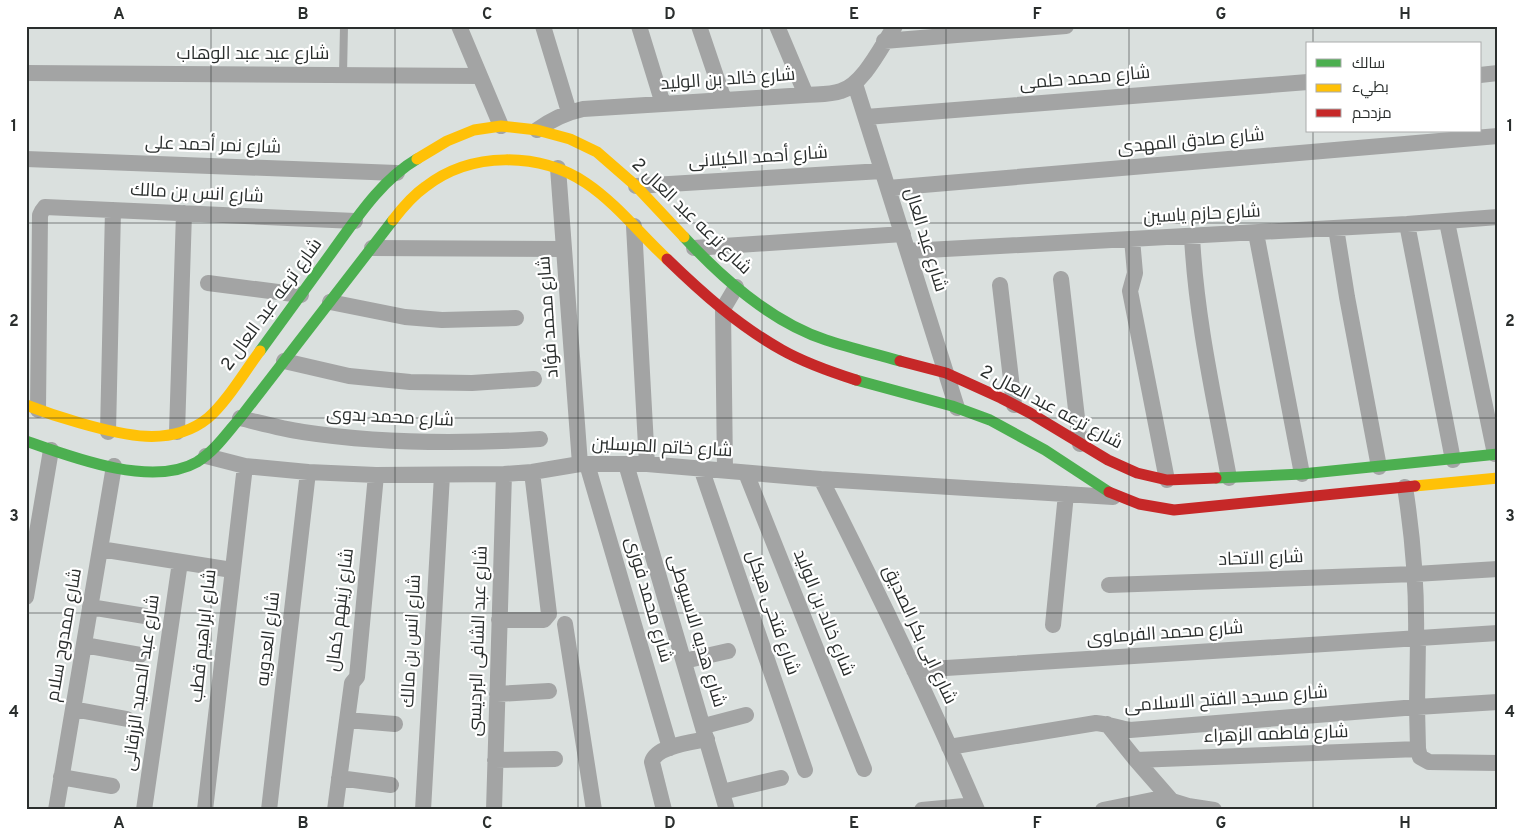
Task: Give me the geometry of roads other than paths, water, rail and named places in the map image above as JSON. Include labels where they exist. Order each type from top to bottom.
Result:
[{"type":"street","points":[[459,26],[502,126]]},
{"type":"street","points":[[543,26],[569,112]]},
{"type":"street","points":[[639,26],[663,104]]},
{"type":"street","points":[[699,26],[724,100]]},
{"type":"street","points":[[777,26],[806,95]]},
{"type":"street","points":[[855,84],[866,71],[895,26]]},
{"type":"street","points":[[884,41],[1066,26]]},
{"type":"street","name":"شارع عيد عبد الوهاب","points":[[26,73],[480,76]]},
{"type":"street","points":[[1482,75],[1498,73]]},
{"type":"street","name":"شارع محمد حلمى","points":[[866,117],[1306,82]]},
{"type":"street","name":"شارع خالد بن الوليد","points":[[537,130],[552,119],[582,109],[806,95],[842,91],[855,84]]},
{"type":"street","name":"شارع عبد العال","points":[[855,84],[957,408]]},
{"type":"street","name":"شارع ترعه عبد العال 2","points":[[32,407],[138,442],[178,432],[199,424],[216,411],[355,221],[382,188],[413,161],[447,141],[474,130],[502,126],[537,130],[570,139],[584,151],[597,152],[636,186],[694,248],[736,287],[774,315],[825,340],[946,373],[1014,405],[1108,460],[1137,473],[1166,480],[1229,478],[1265,488],[1406,487],[1498,478]]},
{"type":"street","name":"شارع صادق المهدى","points":[[888,188],[1498,136]]},
{"type":"street","name":"شارع نمر أحمد على","points":[[26,159],[398,173]]},
{"type":"street","name":"شارع ترعه عبد العال 2","points":[[26,441],[51,450],[114,466],[134,466],[150,472],[172,471],[190,465],[206,456],[240,418],[407,202],[428,185],[452,171],[477,163],[505,159],[532,161],[577,173],[692,283],[766,341],[809,364],[857,381],[957,408],[989,420],[1027,439],[1063,461],[1098,486],[1118,497],[1146,507],[1174,510],[1265,488],[1302,474],[1497,454]]},
{"type":"street","name":"شارع محمد فؤاد","points":[[558,168],[584,464]]},
{"type":"street","name":"شارع أحمد الكيلانى","points":[[636,186],[882,171]]},
{"type":"street","name":"شارع انس بن مالك","points":[[32,407],[40,213],[45,207],[355,221]]},
{"type":"street","points":[[108,432],[113,210]]},
{"type":"street","points":[[178,432],[184,213]]},
{"type":"street","name":"شارع حازم ياسين","points":[[908,251],[1447,222],[1498,217]]},
{"type":"street","points":[[1447,222],[1497,454]]},
{"type":"street","points":[[1407,224],[1452,460]]},
{"type":"street","points":[[634,226],[646,464]]},
{"type":"street","points":[[1336,228],[1347,298],[1379,467]]},
{"type":"street","points":[[1256,233],[1302,474]]},
{"type":"street","points":[[694,248],[902,234]]},
{"type":"street","points":[[1192,236],[1198,312],[1229,478]]},
{"type":"street","points":[[1132,239],[1135,273],[1130,291],[1166,480]]},
{"type":"street","points":[[372,248],[564,249]]},
{"type":"street","points":[[1061,279],[1080,444]]},
{"type":"street","points":[[208,283],[301,295]]},
{"type":"street","points":[[1000,285],[1014,405]]},
{"type":"street","points":[[725,470],[723,309],[736,287]]},
{"type":"street","points":[[330,302],[405,317],[442,320],[516,318]]},
{"type":"street","points":[[284,361],[349,376],[410,382],[472,383],[534,379]]},
{"type":"street","name":"شارع محمد بدوى","points":[[240,418],[302,432],[362,439],[470,442],[540,439]]},
{"type":"street","points":[[26,598],[51,450]]},
{"type":"street","name":"شارع خاتم المرسلين","points":[[206,456],[244,466],[308,472],[376,474],[504,474],[584,464],[646,464],[821,479],[1118,497]]},
{"type":"street","name":"شارع محمد فوزى","points":[[584,464],[670,748]]},
{"type":"street","name":"شارع هديه الاسيوطى","points":[[626,464],[706,732],[727,810]]},
{"type":"street","name":"شارع ممدوح سلام","points":[[56,810],[114,466]]},
{"type":"street","name":"شارع ابراهيم قطب","points":[[205,810],[244,466]]},
{"type":"street","name":"شارع فتحى هيكل","points":[[701,468],[805,770]]},
{"type":"street","name":"شارع العدويه","points":[[269,810],[308,472]]},
{"type":"street","points":[[499,620],[544,620],[550,614],[532,472]]},
{"type":"street","name":"شارع خالد بن الوليد","points":[[746,472],[864,769]]},
{"type":"street","name":"شارع زينهم كمال","points":[[335,810],[352,683],[357,677],[376,474]]},
{"type":"street","name":"شارع عبد الشافى البرديسى","points":[[494,810],[504,474]]},
{"type":"street","name":"شارع انس بن مالك","points":[[422,810],[442,475]]},
{"type":"street","name":"شارع ابى بكر الصديق","points":[[821,479],[914,670],[976,808]]},
{"type":"street","points":[[1406,487],[1415,574],[1418,749],[1420,757],[1429,762],[1498,763]]},
{"type":"street","points":[[1053,626],[1066,494]]},
{"type":"street","points":[[100,550],[232,570]]},
{"type":"street","name":"شارع عبد الحميد الزرقانى","points":[[144,810],[180,562]]},
{"type":"street","name":"شارع الاتحاد","points":[[1109,585],[1415,574],[1498,569]]},
{"type":"street","points":[[90,607],[145,616]]},
{"type":"street","points":[[565,624],[594,810]]},
{"type":"street","name":"شارع محمد الفرماوى","points":[[914,670],[1498,633]]},
{"type":"street","points":[[84,645],[140,655]]},
{"type":"street","points":[[684,661],[728,651]]},
{"type":"street","points":[[497,694],[549,691]]},
{"type":"street","name":"شارع مسجد الفتح الاسلامى","points":[[949,747],[1096,723],[1130,730],[1498,702]]},
{"type":"street","points":[[73,709],[127,719]]},
{"type":"street","points":[[664,810],[652,762],[653,757],[746,714]]},
{"type":"street","points":[[347,720],[395,724]]},
{"type":"street","points":[[1107,724],[1171,800]]},
{"type":"street","name":"شارع فاطمه الزهراء","points":[[1136,760],[1418,749]]},
{"type":"street","points":[[495,760],[555,759]]},
{"type":"street","points":[[61,777],[112,786]]},
{"type":"street","points":[[339,778],[391,784]]},
{"type":"street","points":[[722,792],[781,778]]},
{"type":"street","points":[[1103,810],[1157,798],[1214,810]]},
{"type":"street","points":[[922,810],[976,808]]},
{"type":"lane","points":[[343,75],[344,26]]}]
